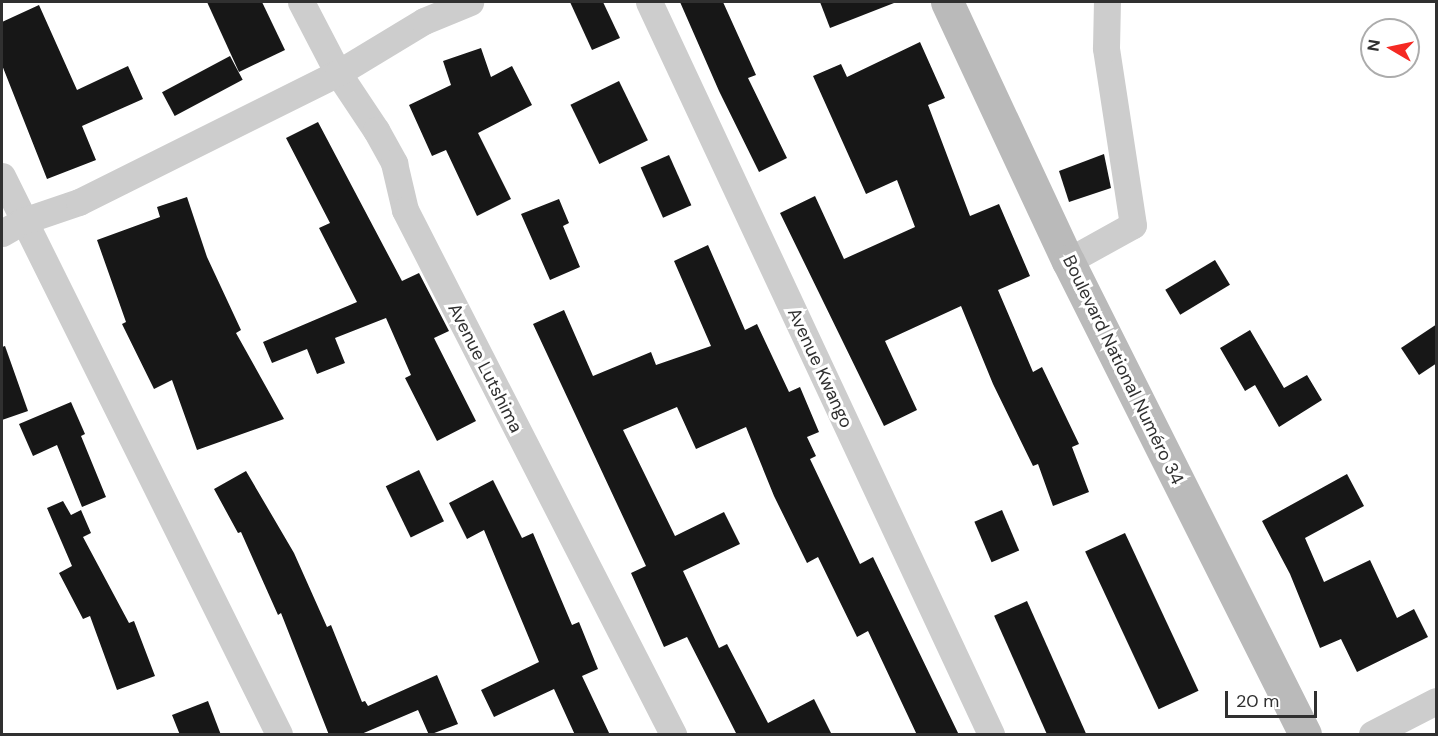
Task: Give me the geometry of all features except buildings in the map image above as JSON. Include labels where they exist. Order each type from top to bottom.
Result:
[{"type":"main road","name":"Boulevard National Numéro 34","points":[[947,2],[1068,261],[1305,735]]},
{"type":"street","name":"Avenue Lutshima","points":[[301,2],[338,73],[376,129],[394,163],[405,210],[673,735]]},
{"type":"street","points":[[12,227],[79,202],[338,73],[424,21],[470,2]]},
{"type":"street","name":"Avenue Kwango","points":[[649,2],[991,735]]},
{"type":"street","points":[[1068,261],[1133,225],[1106,48],[1107,2]]},
{"type":"street","points":[[2,176],[12,227],[279,735]]},
{"type":"street","points":[[1372,735],[1437,701]]}]
